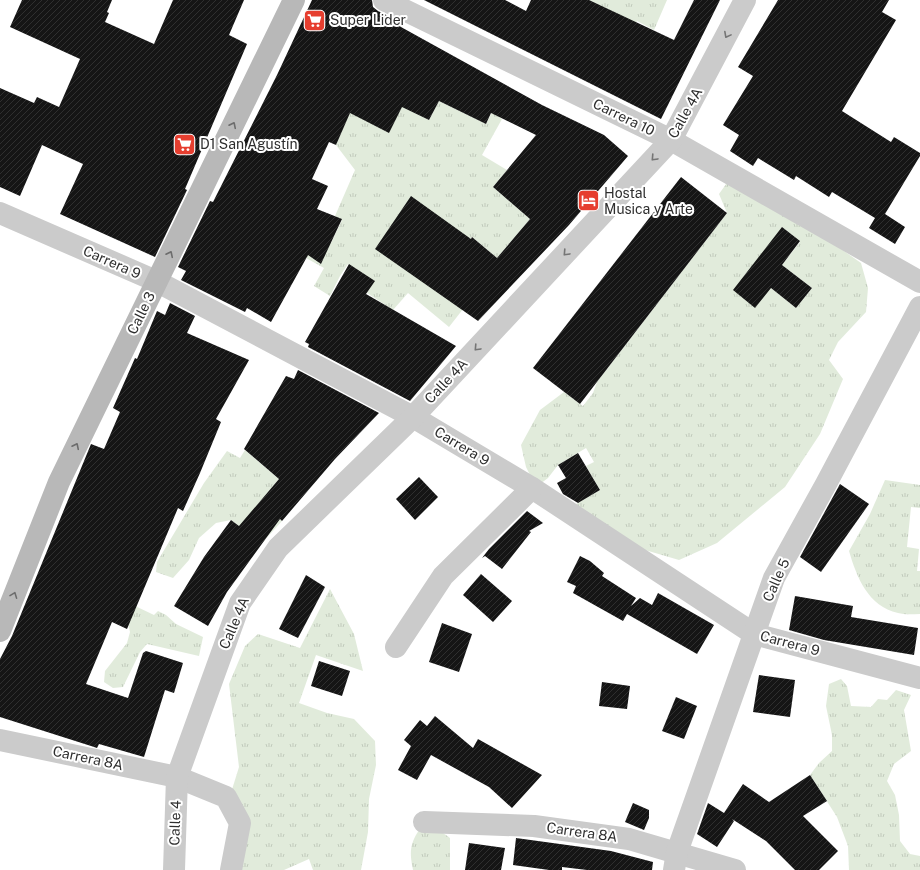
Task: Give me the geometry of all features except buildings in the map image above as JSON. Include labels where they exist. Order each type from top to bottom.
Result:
[{"type":"main road","name":"Calle 3","points":[[0,631],[59,482],[294,0]]},
{"type":"street","name":"Carrera 10","points":[[384,0],[671,140],[920,282]]},
{"type":"street","name":"Calle 4A","points":[[177,777],[240,603],[278,548],[413,417],[671,140],[745,0]]},
{"type":"street","name":"Carrera 9","points":[[0,213],[156,281],[413,417],[532,488],[754,634],[920,678]]},
{"type":"street","name":"Calle 5","points":[[676,861],[774,578],[920,307]]},
{"type":"street","points":[[396,647],[443,576],[532,488]]},
{"type":"street","name":"Carrera 8A","points":[[0,740],[177,777],[226,797],[240,823],[231,870]]},
{"type":"street","name":"Calle 4","points":[[174,870],[177,777]]},
{"type":"street","name":"Carrera 8A","points":[[424,822],[534,826],[629,839],[676,861],[735,870]]},
{"type":"green space","points":[[589,0],[667,0],[654,30],[637,21],[622,51],[601,6]]},
{"type":"green space","points":[[411,87],[411,111],[429,120],[439,101],[486,124],[492,112],[502,119],[482,155],[507,170],[493,187],[530,219],[497,258],[472,237],[448,265],[467,304],[449,327],[408,293],[393,310],[367,293],[374,281],[348,264],[330,296],[314,286],[324,268],[297,253],[307,232],[331,243],[342,220],[335,216],[355,170],[336,145],[352,107]]},
{"type":"green space","points":[[729,180],[820,234],[861,263],[868,288],[866,312],[838,342],[829,360],[843,379],[820,434],[785,487],[717,543],[679,560],[645,550],[571,507],[600,490],[586,466],[594,462],[586,448],[558,465],[548,478],[536,487],[526,467],[521,445],[540,410],[564,392],[583,406],[593,393],[597,382],[727,213],[719,194]],"holes":[[[782,227],[800,242],[782,265],[812,288],[796,308],[771,288]]]},
{"type":"green space","points":[[245,450],[279,479],[260,502],[282,521],[262,543],[231,520],[216,523],[199,538],[189,560],[173,578],[156,572],[157,562],[204,483],[227,451],[240,458]]},
{"type":"green space","points":[[885,480],[920,485],[920,508],[911,507],[907,547],[919,549],[917,571],[920,571],[920,614],[898,613],[879,604],[871,597],[860,581],[849,551],[870,514]]},
{"type":"green space","points":[[330,589],[354,634],[363,671],[316,655],[299,703],[327,713],[354,719],[375,741],[376,765],[369,799],[368,832],[361,870],[313,870],[309,859],[284,870],[236,870],[230,796],[239,767],[229,684],[245,646],[258,634],[300,648]]},
{"type":"green space","points":[[131,604],[154,615],[158,611],[166,615],[176,624],[203,637],[199,656],[147,644],[140,652],[123,687],[113,688],[104,682],[105,671],[127,643],[130,632],[128,624]]},
{"type":"green space","points":[[841,679],[847,686],[851,706],[871,707],[878,699],[887,700],[896,690],[911,695],[904,710],[911,751],[894,764],[887,781],[895,795],[899,815],[900,841],[910,854],[920,856],[920,870],[849,870],[848,846],[837,817],[810,775],[819,763],[832,751],[832,735],[826,706],[829,684]]},
{"type":"green space","points":[[421,827],[436,828],[450,838],[450,870],[413,870],[411,847]]},
{"type":"place","name":"Super Lider","points":[[314,20]]},
{"type":"place","name":"D1 San Agustín","points":[[184,144]]},
{"type":"place","name":"Hostal Musica y Arte","points":[[588,201]]}]
